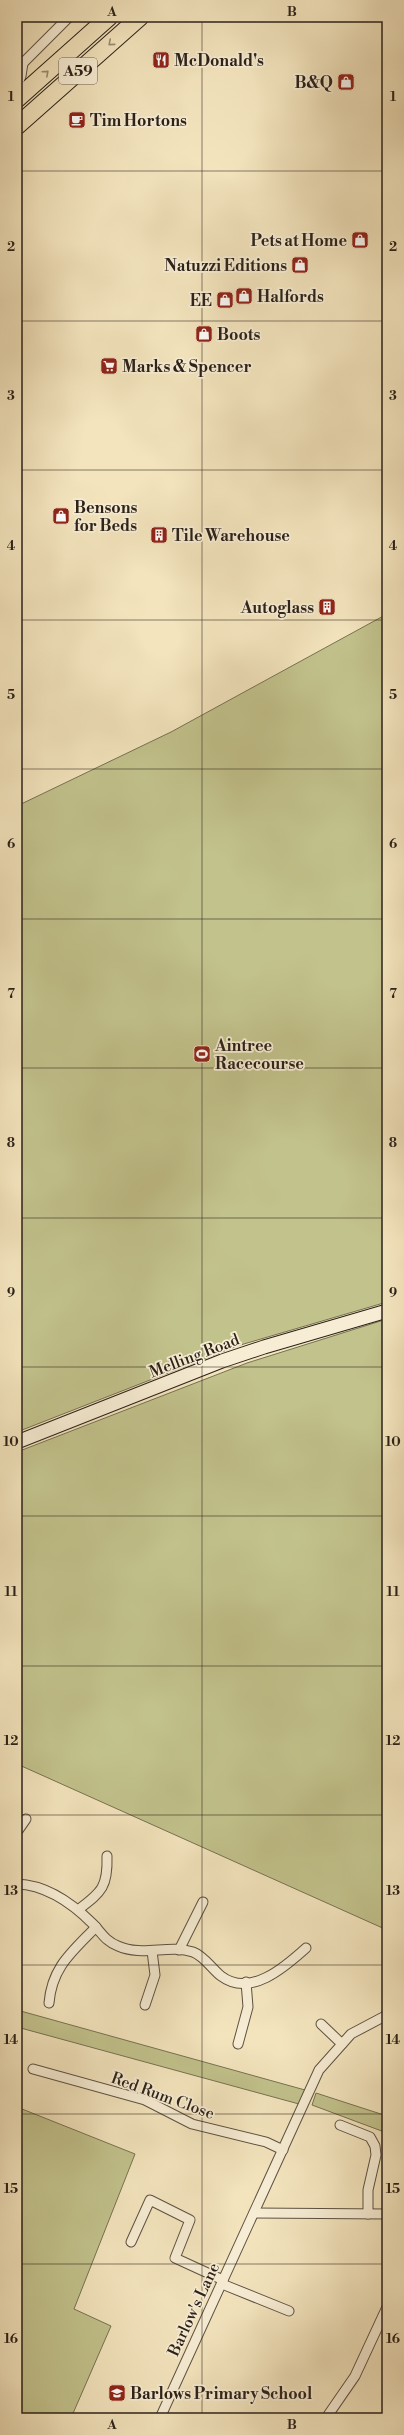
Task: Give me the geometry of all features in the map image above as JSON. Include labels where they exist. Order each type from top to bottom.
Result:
[{"type":"highway","name":"A59","points":[[17,99],[109,17]]},
{"type":"highway","name":"A59","points":[[17,126],[140,17]]},
{"type":"street","points":[[17,86],[22,76],[20,66],[69,17]]},
{"type":"street","name":"Melling Road","points":[[17,1442],[222,1361],[387,1311]]},
{"type":"street","points":[[17,1832],[26,1819]]},
{"type":"street","points":[[78,1909],[96,1897],[105,1885],[108,1877],[107,1856]]},
{"type":"street","points":[[17,1884],[49,1892],[78,1909],[96,1927],[102,1936],[118,1946],[137,1951],[179,1950],[194,1952],[221,1976],[230,1981],[246,1982],[263,1980],[286,1966],[306,1948]]},
{"type":"street","points":[[179,1950],[202,1902]]},
{"type":"street","points":[[49,2003],[51,1984],[65,1959],[96,1927]]},
{"type":"street","points":[[145,2006],[155,1974],[152,1951]]},
{"type":"street","points":[[238,2044],[248,2007],[246,1982]]},
{"type":"street","name":"Barlow's Lane","points":[[160,2418],[319,2070],[351,2034],[387,2015]]},
{"type":"street","points":[[321,2024],[342,2044]]},
{"type":"street","name":"Red Rum Close","points":[[33,2069],[145,2100],[192,2124],[266,2142],[283,2150]]},
{"type":"street","points":[[340,2125],[370,2137],[375,2146],[376,2155],[368,2190],[368,2214]]},
{"type":"street","points":[[131,2242],[150,2200],[190,2220],[175,2258],[222,2282],[289,2311]]},
{"type":"street","points":[[254,2213],[387,2214]]},
{"type":"street","points":[[326,2418],[355,2376],[387,2307]]},
{"type":"green space","name":"Aintree Racecourse","points":[[387,614],[387,1302],[237,1346],[17,1432],[17,806],[171,732]]},
{"type":"green space","points":[[387,1319],[387,1930],[17,1764],[17,1452],[247,1363]]},
{"type":"green space","points":[[17,2010],[305,2090],[299,2104],[17,2027]]},
{"type":"green space","points":[[316,2093],[387,2116],[387,2133],[312,2105]]},
{"type":"green space","points":[[17,2107],[135,2154],[74,2309],[111,2326],[71,2418],[17,2418]]},
{"type":"place","name":"McDonald's","points":[[161,60]]},
{"type":"place","name":"B&Q","points":[[346,82]]},
{"type":"place","name":"Tim Hortons","points":[[77,120]]},
{"type":"place","name":"Pets at Home","points":[[360,240]]},
{"type":"place","name":"Natuzzi Editions","points":[[300,265]]},
{"type":"place","name":"Halfords","points":[[244,296]]},
{"type":"place","name":"EE","points":[[225,300]]},
{"type":"place","name":"Boots","points":[[204,334]]},
{"type":"place","name":"Marks & Spencer","points":[[109,366]]},
{"type":"place","name":"Bensons for Beds","points":[[61,516]]},
{"type":"place","name":"Tile Warehouse","points":[[159,535]]},
{"type":"place","name":"Autoglass","points":[[327,607]]},
{"type":"place","name":"Aintree Racecourse","points":[[202,1054]]},
{"type":"place","name":"Barlows Primary School","points":[[117,2393]]}]
